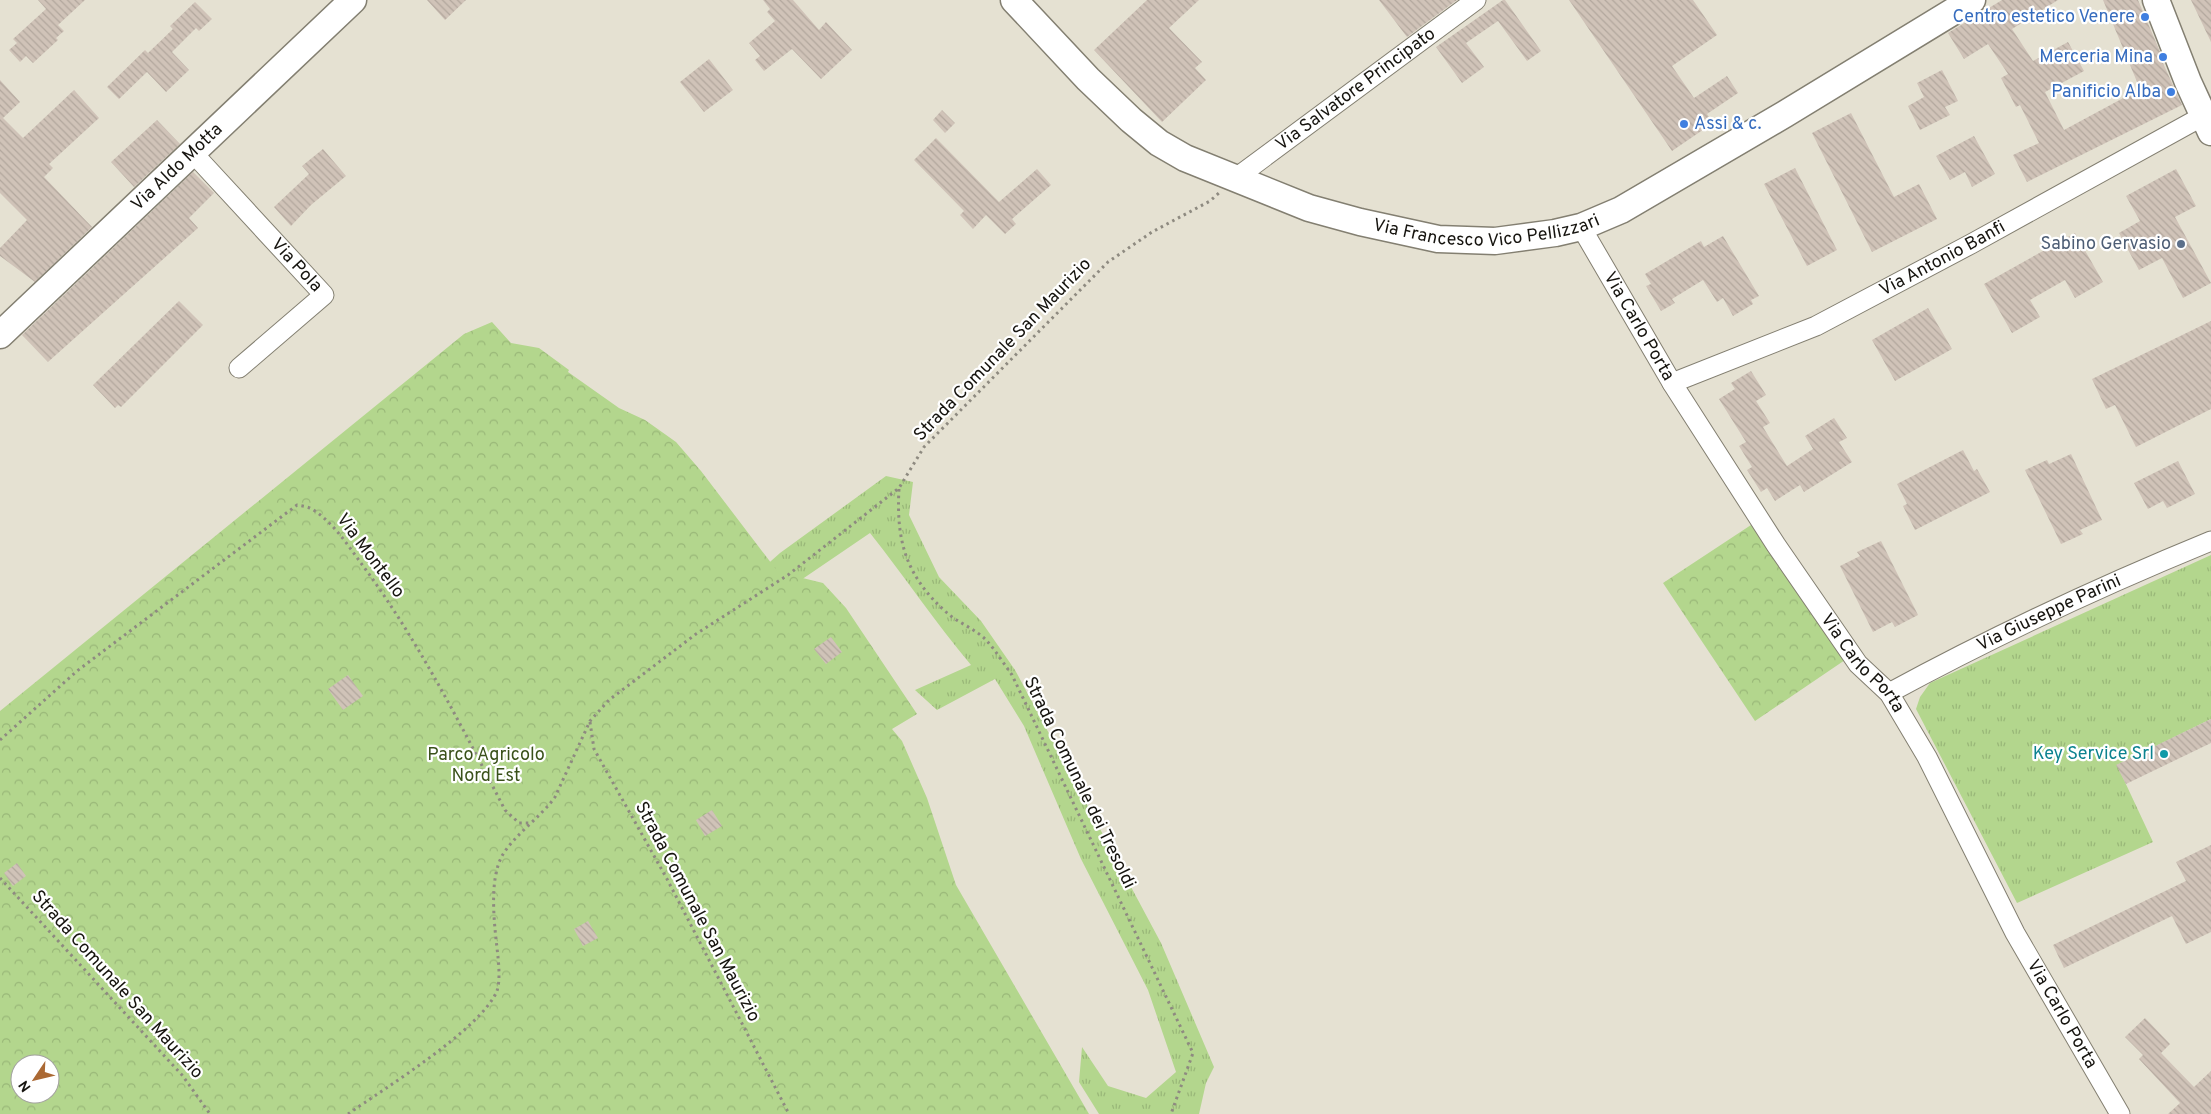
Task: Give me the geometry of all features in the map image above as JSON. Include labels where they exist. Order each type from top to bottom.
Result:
[{"type":"street","name":"Via Aldo Motta","points":[[1,332],[353,0]]},
{"type":"street","name":"Via Francesco Vico Pellizzari","points":[[1014,0],[1088,79],[1159,143],[1209,170],[1236,178],[1308,208],[1360,222],[1438,239],[1495,241],[1555,233],[1581,227],[1621,210],[1688,172],[1972,0]]},
{"type":"street","name":"Via Salvatore Principato","points":[[1236,178],[1476,0]]},
{"type":"street","points":[[2156,0],[2207,124]]},
{"type":"street","name":"Via Antonio Banfi","points":[[1672,383],[1816,326],[1971,244],[2207,124]]},
{"type":"street","name":"Via Pola","points":[[192,152],[324,295],[239,368]]},
{"type":"street","name":"Via Carlo Porta","points":[[1581,227],[1672,383],[1776,545],[1858,664],[1890,693],[1928,757],[2015,933],[2120,1114]]},
{"type":"street","name":"Via Giuseppe Parini","points":[[1890,693],[1964,652],[2157,563],[2211,541]]},
{"type":"path","name":"Strada Comunale San Maurizio","points":[[348,1114],[454,1038],[485,1010],[497,990],[499,967],[494,886],[502,856],[555,797],[590,721],[609,700],[688,640],[788,576],[899,488],[924,448],[1108,262],[1152,232],[1210,201],[1236,178]]},
{"type":"path","name":"Strada Comunale dei Tresoldi","points":[[899,488],[897,518],[901,540],[913,575],[947,613],[986,640],[1012,675],[1194,1053],[1171,1114]]},
{"type":"path","name":"Via Montello","points":[[0,740],[77,671],[297,505],[313,509],[330,523],[346,543],[440,684],[505,810],[519,823],[531,823]]},
{"type":"path","name":"Strada Comunale San Maurizio","points":[[590,721],[594,749],[667,879],[788,1114]]},
{"type":"path","name":"Strada Comunale San Maurizio","points":[[0,878],[182,1074],[210,1114]]},
{"type":"green space","name":"Parco Agricolo Nord Est","points":[[492,322],[511,343],[539,348],[569,370],[568,372],[619,408],[645,420],[676,442],[701,471],[778,572],[823,583],[846,608],[917,714],[892,729],[902,741],[927,798],[956,885],[1089,1114],[0,1114],[0,711],[464,334]]},
{"type":"green space","points":[[886,476],[913,482],[909,515],[939,577],[981,621],[1015,670],[1161,943],[1214,1067],[1206,1083],[1199,1114],[1099,1114],[1079,1082],[1082,1047],[1108,1086],[1146,1098],[1176,1072],[1148,990],[1081,859],[1024,726],[995,679],[937,710],[915,690],[971,665],[870,533],[754,612],[762,569],[780,553]]},
{"type":"green space","points":[[1751,525],[1845,660],[1755,721],[1663,583]]},
{"type":"green space","points":[[2211,555],[2211,719],[2117,765],[2153,842],[2017,903],[1916,709],[1920,697],[1930,683]]},
{"type":"building","points":[[38,0],[85,0],[58,25],[64,31],[56,38],[58,40],[33,63],[26,56],[20,62],[9,50],[17,43],[13,39],[46,9]]},
{"type":"building","points":[[427,0],[466,0],[445,20]]},
{"type":"building","points":[[763,0],[793,0],[819,30],[826,22],[852,50],[821,79],[792,49],[764,71],[755,60],[760,56],[749,43],[775,21],[767,12],[770,9]]},
{"type":"building","points":[[1147,0],[1199,0],[1169,28],[1202,62],[1195,68],[1206,80],[1162,122],[1094,50]]},
{"type":"building","points":[[1379,0],[1457,0],[1407,37]]},
{"type":"building","points":[[1505,0],[1541,51],[1527,61],[1498,21],[1466,43],[1484,67],[1462,83],[1436,47]]},
{"type":"building","points":[[1569,0],[1693,0],[1717,35],[1672,66],[1694,98],[1727,76],[1738,93],[1707,114],[1713,123],[1672,151]]},
{"type":"building","points":[[2002,0],[2058,0],[2012,29],[2033,61],[2068,42],[2084,71],[2045,92],[2064,130],[2140,89],[2103,0],[2138,0],[2182,105],[2027,182],[2013,155],[2039,143],[2020,105],[2016,107],[2001,78],[2008,74],[1988,44],[1964,59],[1948,33]]},
{"type":"building","points":[[2191,0],[2211,0],[2211,42]]},
{"type":"building","points":[[195,2],[212,19],[199,31],[196,28],[172,52],[189,70],[166,92],[147,72],[119,99],[107,87],[145,50],[148,53],[173,29],[170,26]]},
{"type":"building","points":[[709,59],[733,90],[704,112],[680,82]]},
{"type":"building","points":[[1942,70],[1958,101],[1945,107],[1950,115],[1920,130],[1908,106],[1924,97],[1917,83]]},
{"type":"building","points":[[0,80],[20,102],[3,118],[23,138],[74,90],[99,118],[49,164],[53,168],[44,177],[92,227],[35,282],[0,256],[0,248],[27,220],[0,193]]},
{"type":"building","points":[[942,110],[955,123],[945,133],[933,120]]},
{"type":"building","points":[[1851,113],[1894,197],[1919,184],[1937,219],[1872,252],[1812,133]]},
{"type":"building","points":[[157,120],[180,144],[134,187],[111,162]]},
{"type":"building","points":[[1974,136],[1995,174],[1972,187],[1965,172],[1950,180],[1936,156]]},
{"type":"building","points":[[936,138],[999,202],[1037,169],[1051,185],[1012,219],[1016,224],[1005,234],[986,215],[973,229],[960,215],[964,211],[914,160]]},
{"type":"building","points":[[323,149],[346,176],[311,205],[291,226],[274,207],[309,174],[302,166]]},
{"type":"building","points":[[1795,168],[1837,250],[1807,266],[1764,184]]},
{"type":"building","points":[[2176,169],[2196,206],[2175,217],[2211,283],[2183,298],[2162,258],[2139,270],[2119,233],[2140,221],[2126,196]]},
{"type":"building","points":[[193,172],[214,193],[189,218],[198,228],[48,362],[22,335]]},
{"type":"building","points":[[2075,233],[2103,282],[2075,298],[2065,280],[2030,300],[2040,317],[2012,333],[1984,284]]},
{"type":"building","points":[[1723,236],[1759,296],[1751,300],[1753,304],[1733,316],[1723,298],[1717,302],[1703,280],[1672,299],[1675,303],[1661,311],[1646,286],[1651,284],[1645,274],[1701,241],[1704,247]]},
{"type":"building","points":[[179,301],[203,325],[121,407],[118,405],[115,408],[93,385]]},
{"type":"building","points":[[1928,308],[1952,349],[1895,381],[1872,340]]},
{"type":"building","points":[[2211,321],[2211,409],[2136,447],[2115,405],[2106,409],[2092,379]]},
{"type":"building","points":[[1751,371],[1766,395],[1756,401],[1770,423],[1763,427],[1787,466],[1813,449],[1805,436],[1834,418],[1847,438],[1839,442],[1852,462],[1804,492],[1800,485],[1775,501],[1767,488],[1761,492],[1747,470],[1752,467],[1739,446],[1746,442],[1719,399],[1735,389],[1731,383]]},
{"type":"building","points":[[1963,450],[1974,471],[1977,469],[1990,492],[1915,530],[1903,506],[1907,504],[1897,484]]},
{"type":"building","points":[[2071,454],[2102,520],[2080,530],[2083,534],[2061,544],[2025,470],[2047,460],[2049,464]]},
{"type":"building","points":[[2178,461],[2195,494],[2167,508],[2163,501],[2148,509],[2134,483]]},
{"type":"building","points":[[1881,541],[1918,615],[1895,627],[1892,622],[1873,632],[1840,566],[1860,556],[1857,552]]},
{"type":"building","points":[[831,637],[842,652],[826,664],[814,649]]},
{"type":"building","points":[[348,675],[363,696],[343,710],[328,689]]},
{"type":"building","name":"Key Service Srl","points":[[2211,719],[2211,743],[2126,784],[2116,765]]},
{"type":"building","points":[[712,810],[722,826],[705,836],[696,820]]},
{"type":"building","points":[[2211,845],[2211,932],[2186,944],[2172,916],[2064,968],[2053,945],[2186,881],[2176,862]]},
{"type":"building","points":[[17,863],[26,876],[13,886],[4,873]]},
{"type":"building","points":[[588,921],[598,938],[583,946],[574,929]]},
{"type":"building","points":[[2145,1018],[2170,1044],[2161,1053],[2194,1087],[2211,1071],[2211,1114],[2168,1114],[2180,1103],[2139,1059],[2143,1055],[2125,1037]]},
{"type":"place","name":"Centro estetico Venere","points":[[2145,17]]},
{"type":"place","name":"Merceria Mina","points":[[2163,57]]},
{"type":"place","name":"Panificio Alba","points":[[2171,92]]},
{"type":"place","name":"Assi & c.","points":[[1684,124]]},
{"type":"place","name":"Sabino Gervasio","points":[[2181,244]]},
{"type":"place","name":"Key Service Srl","points":[[2164,754]]}]
